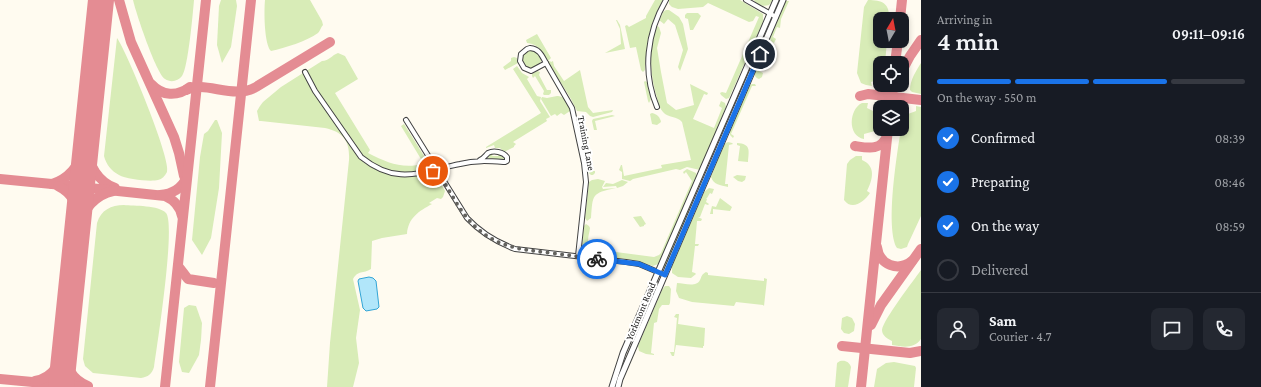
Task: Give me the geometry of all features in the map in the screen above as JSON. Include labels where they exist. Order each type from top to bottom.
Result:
[{"type":"street","points":[[656,107],[649,75],[649,47],[656,20],[666,0]]},
{"type":"street","points":[[746,0],[776,17]]},
{"type":"street","name":"Yorkmont Road","points":[[612,387],[623,353],[776,0]]},
{"type":"street","name":"Yorkmont Road","points":[[618,387],[620,379],[783,0]]},
{"type":"street","points":[[759,39],[765,42]]},
{"type":"street","name":"Training Lane","points":[[546,63],[535,70],[528,70],[521,65],[520,58],[527,49],[534,49],[540,52],[572,108],[586,172],[586,191],[578,256]]},
{"type":"street","points":[[305,72],[315,91],[342,132],[360,157],[367,163],[383,171],[398,175],[437,170],[461,163],[480,160],[506,162],[507,157],[502,152],[492,152],[480,160]]},
{"type":"street","points":[[731,104],[738,106]]},
{"type":"street","points":[[406,120],[467,218],[474,226],[491,239],[515,248],[639,264],[665,275]]},
{"type":"street","points":[[717,137],[724,139]]},
{"type":"street","points":[[701,174],[708,176]]},
{"type":"green space","points":[[133,0],[194,0],[186,63],[182,76],[178,79],[170,81],[165,79],[161,74],[147,42]]},
{"type":"green space","points":[[221,0],[236,0],[237,6],[231,47],[222,63],[217,45],[219,6]]},
{"type":"green space","points":[[265,0],[310,0],[323,25],[318,33],[308,39],[271,51],[266,34]]},
{"type":"green space","points":[[655,0],[663,0],[652,26],[648,42],[645,70],[643,72],[641,70],[636,47],[630,48],[625,26],[627,25],[629,27],[646,18]]},
{"type":"green space","points":[[669,0],[740,0],[763,14],[763,22],[729,98],[726,99],[720,93],[726,93],[759,17],[756,16],[753,21],[749,22],[708,3],[703,7],[678,9],[669,4]]},
{"type":"green space","points":[[754,0],[773,0],[769,5],[764,6],[758,4]]},
{"type":"green space","points":[[868,0],[877,1],[884,4],[889,12],[873,12],[873,48],[886,48],[886,56],[873,56],[872,86],[861,83],[857,73],[864,7]]},
{"type":"green space","points":[[786,1],[789,1],[781,19],[780,28],[777,27],[773,37],[776,39],[774,43],[770,38]]},
{"type":"green space","points":[[669,10],[679,17],[683,24],[688,49],[680,71],[678,67],[683,50],[675,25],[668,19],[664,24],[659,20],[663,12]]},
{"type":"green space","points":[[687,13],[698,13],[701,16],[693,30],[690,30],[688,19],[685,18]]},
{"type":"green space","points":[[616,20],[620,25],[625,49],[605,53],[621,44],[620,29]]},
{"type":"green space","points":[[657,26],[659,27],[661,33],[657,48],[667,103],[676,110],[694,105],[690,84],[708,93],[707,95],[704,94],[693,119],[714,128],[722,108],[719,106],[721,101],[725,103],[726,107],[700,170],[687,167],[680,170],[676,169],[630,181],[622,179],[622,172],[619,170],[621,165],[624,176],[662,168],[661,165],[691,160],[682,122],[665,114],[661,110],[655,92],[651,54]]},
{"type":"green space","points":[[537,34],[551,58],[548,61],[537,47],[527,43],[526,40]]},
{"type":"green space","points":[[117,38],[139,84],[163,148],[167,164],[167,172],[161,179],[158,180],[138,180],[119,175],[109,167],[104,156]]},
{"type":"green space","points":[[767,47],[771,48],[769,55],[766,54],[759,71],[763,73],[762,77],[759,79],[756,77],[755,73]]},
{"type":"green space","points":[[758,48],[760,49],[736,100]]},
{"type":"green space","points":[[530,50],[537,52],[542,58],[538,65],[531,68],[524,66],[521,58],[526,51]]},
{"type":"green space","points":[[338,53],[345,56],[358,79],[335,93],[370,150],[368,153],[382,160],[395,164],[408,166],[424,164],[401,126],[404,124],[431,167],[422,171],[402,173],[384,168],[365,158],[363,162],[391,175],[397,176],[412,176],[434,173],[445,191],[441,199],[437,198],[429,203],[432,204],[423,209],[412,219],[407,234],[372,241],[371,269],[357,274],[353,279],[360,310],[356,338],[359,363],[353,387],[327,387],[330,343],[349,160],[347,143],[337,132],[325,128],[259,121],[257,111],[263,102],[281,87],[322,61],[327,60]]},
{"type":"green space","points":[[511,58],[517,58],[518,63],[505,70],[503,67],[511,61]]},
{"type":"green space","points":[[553,61],[554,66],[564,81],[580,70],[588,107],[593,113],[613,110],[612,112],[593,117],[586,112],[577,111],[548,62]]},
{"type":"green space","points":[[921,63],[921,94],[912,92],[910,90],[910,86],[915,72]]},
{"type":"green space","points":[[517,66],[522,73],[529,77],[527,79],[537,96],[541,97],[540,101],[550,117],[546,119],[547,121],[513,142],[516,144],[514,147],[504,152],[500,148],[495,148],[494,145],[486,148],[541,113],[513,69]]},
{"type":"green space","points":[[537,71],[540,72],[539,75],[547,90],[551,90],[549,95],[543,94],[544,91],[535,76],[533,78],[532,76],[532,74]]},
{"type":"green space","points":[[644,82],[647,82],[651,99],[649,103]]},
{"type":"green space","points":[[755,84],[756,86],[752,86],[731,134],[734,136],[733,138],[730,135],[730,130],[749,86]]},
{"type":"green space","points":[[560,96],[566,100],[570,111],[564,115],[561,113],[557,116],[555,114],[551,116],[541,99],[542,97],[547,98]]},
{"type":"green space","points":[[862,103],[868,103],[867,108],[873,111],[873,132],[864,134],[864,139],[858,137],[852,128],[852,116],[858,106]]},
{"type":"green space","points":[[916,106],[921,107],[921,216],[907,247],[901,249],[897,248],[892,224],[893,190],[900,136],[909,136],[909,114],[916,111]]},
{"type":"green space","points":[[652,113],[657,115],[660,119],[661,122],[657,125],[652,124],[650,114]]},
{"type":"green space","points":[[612,115],[615,116],[595,121],[597,130],[594,130],[593,119]]},
{"type":"green space","points":[[215,120],[217,120],[222,133],[219,188],[211,238],[202,255],[192,240],[200,157],[204,134],[208,131]]},
{"type":"green space","points":[[579,120],[582,121],[592,171],[595,171],[593,175],[588,172],[578,122]]},
{"type":"green space","points":[[728,142],[733,144],[729,145],[725,184],[728,184],[728,187],[716,183],[711,177],[724,144]]},
{"type":"green space","points":[[737,143],[747,146],[749,154],[748,162],[738,161],[740,146],[737,145]]},
{"type":"green space","points":[[491,154],[493,154],[492,156],[498,156],[500,154],[505,157],[505,160],[488,158]]},
{"type":"green space","points":[[856,156],[862,156],[862,160],[870,166],[872,178],[867,191],[870,193],[858,204],[851,205],[844,200],[847,164]]},
{"type":"green space","points":[[687,169],[696,173],[697,176],[663,257],[658,264],[653,266],[633,260],[587,254],[583,252],[584,226],[586,224],[590,228],[588,242],[593,249],[654,257],[659,255],[692,181],[686,172],[684,174],[683,172]]},
{"type":"green space","points":[[737,175],[746,176],[745,180],[742,182],[738,181],[733,177]]},
{"type":"green space","points":[[598,179],[605,181],[602,187],[603,189],[616,188],[602,192],[595,196],[592,204],[591,218],[587,221],[585,218],[589,182]]},
{"type":"green space","points":[[622,180],[628,182],[617,188],[616,186],[603,187],[606,183],[613,184]]},
{"type":"green space","points":[[709,188],[714,189],[712,194],[710,193],[706,198],[706,202],[709,204],[705,204],[700,217],[698,217],[702,219],[701,221],[697,221],[695,244],[699,244],[698,246],[695,246],[692,272],[696,274],[691,278],[678,277],[672,273],[672,266],[704,192]]},
{"type":"green space","points":[[720,198],[732,207],[730,211],[713,209],[713,214],[710,214],[712,206],[716,207]]},
{"type":"green space","points":[[692,200],[695,200],[664,270],[664,266]]},
{"type":"green space","points":[[124,205],[146,206],[163,210],[166,213],[168,222],[169,239],[165,286],[154,367],[149,375],[141,378],[93,373],[85,366],[83,359],[97,223],[101,215],[107,209]]},
{"type":"green space","points":[[641,216],[646,224],[640,227],[633,217]]},
{"type":"green space","points":[[921,270],[921,339],[912,346],[904,347],[892,345],[892,341],[883,334],[882,330],[893,309]]},
{"type":"green space","points":[[706,272],[708,275],[764,281],[764,278],[767,279],[764,306],[736,302],[734,306],[692,302],[679,298],[676,291],[677,283],[696,284]]},
{"type":"green space","points":[[665,286],[669,286],[671,289],[670,303],[669,305],[662,305],[659,309],[657,322],[654,323],[651,353],[654,355],[646,354],[639,351],[638,346]]},
{"type":"green space","points":[[189,305],[196,306],[202,323],[199,355],[189,373],[182,372],[179,362],[184,308]]},
{"type":"green space","points":[[676,314],[679,314],[678,324],[705,328],[703,348],[676,345],[674,356],[672,356],[670,352],[674,352],[677,318],[674,317]]},
{"type":"green space","points":[[847,316],[852,318],[855,324],[854,331],[849,334],[844,333],[841,329],[842,318]]},
{"type":"green space","points":[[840,361],[847,362],[851,367],[848,387],[835,387],[837,363]]},
{"type":"green space","points":[[894,362],[915,366],[914,387],[874,387],[877,369],[886,363]]},
{"type":"water","points":[[369,277],[376,281],[379,307],[377,309],[366,311],[363,308],[358,281],[359,279]]},
{"type":"taxiway","points":[[119,0],[131,42],[174,137],[184,176]]},
{"type":"taxiway","points":[[165,387],[206,0]]},
{"type":"taxiway","points":[[210,387],[251,0]]},
{"type":"taxiway","points":[[901,12],[902,0]]},
{"type":"taxiway","points":[[909,58],[921,40]]},
{"type":"taxiway","points":[[186,90],[202,87],[238,92],[247,90],[256,87],[330,42]]},
{"type":"taxiway","points":[[896,56],[897,48]]},
{"type":"taxiway","points":[[151,84],[160,91],[170,94],[175,94],[190,87]]},
{"type":"taxiway","points":[[892,92],[892,100]]},
{"type":"taxiway","points":[[860,96],[868,94],[921,100]]},
{"type":"taxiway","points":[[855,146],[869,148],[878,146],[887,136]]},
{"type":"taxiway","points":[[861,387],[887,136]]},
{"type":"taxiway","points":[[86,148],[95,172],[103,181],[115,188]]},
{"type":"taxiway","points":[[0,179],[52,184],[58,182],[72,171],[85,150]]},
{"type":"taxiway","points":[[160,195],[176,190],[187,177]]},
{"type":"taxiway","points":[[52,184],[165,196],[176,204],[180,209],[182,216]]},
{"type":"taxiway","points":[[58,186],[64,189],[72,197],[75,206],[77,224]]},
{"type":"taxiway","points":[[77,228],[82,216],[90,205],[100,196],[113,191]]},
{"type":"taxiway","points":[[877,247],[881,258],[890,265],[901,266],[912,261]]},
{"type":"taxiway","points":[[871,325],[881,305],[921,249]]},
{"type":"taxiway","points":[[178,266],[188,279],[214,283]]},
{"type":"taxiway","points":[[35,381],[42,379],[53,372],[59,361],[66,341]]},
{"type":"taxiway","points":[[842,346],[910,353],[921,351]]},
{"type":"taxiway","points":[[65,349],[70,372],[77,380],[88,386]]},
{"type":"taxiway","points":[[0,379],[86,387]]},
{"type":"runway","points":[[61,387],[101,0]]},
{"type":"way so far","points":[[433,171],[437,170],[467,218],[474,226],[491,239],[501,244],[530,251],[597,259]]},
{"type":"route","points":[[597,259],[639,264],[665,275],[760,54]]}]
